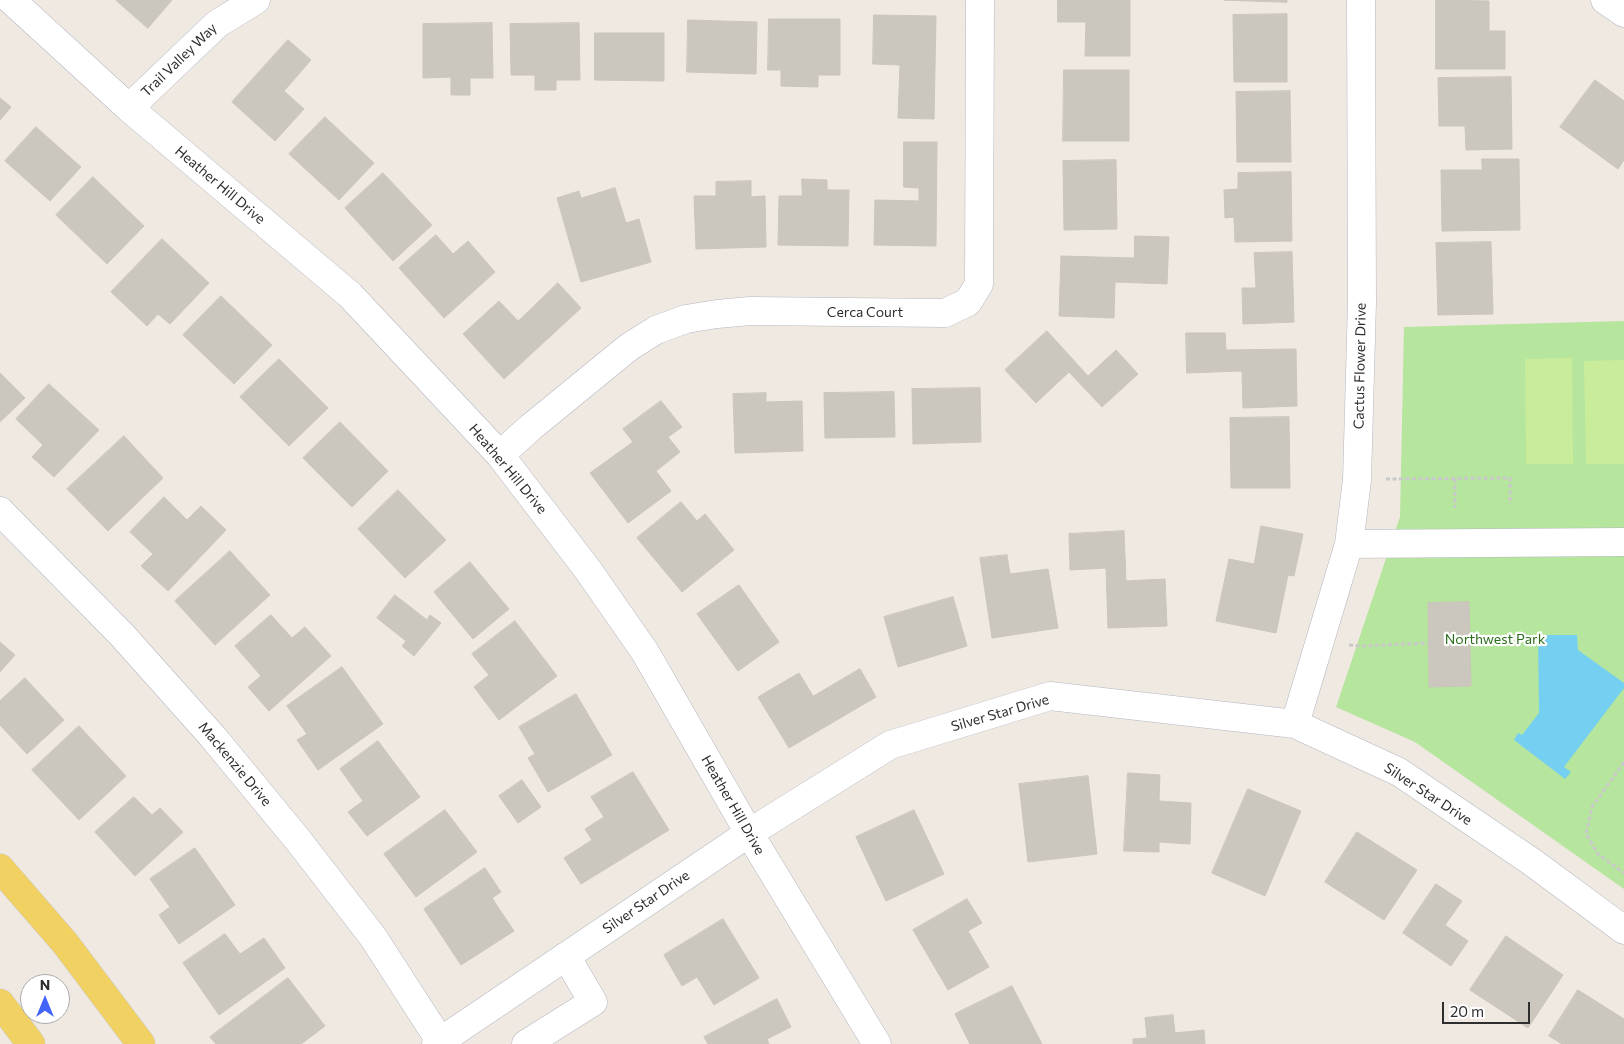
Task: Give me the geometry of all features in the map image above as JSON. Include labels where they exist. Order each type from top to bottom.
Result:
[{"type":"main road","points":[[0,868],[65,943],[141,1044]]},
{"type":"main road","points":[[0,1003],[31,1044]]},
{"type":"street","name":"Heather Hill Drive","points":[[11,0],[129,108],[350,295],[500,456],[588,570],[645,652],[749,833],[877,1044]]},
{"type":"street","name":"Trail Valley Way","points":[[129,108],[217,24],[256,0]]},
{"type":"street","name":"Cerca Court","points":[[500,456],[531,427],[629,347],[656,330],[686,319],[750,311],[946,313],[968,302],[979,284],[980,0]]},
{"type":"street","name":"Cactus Flower Drive","points":[[1295,724],[1349,544],[1357,480],[1362,302],[1361,0]]},
{"type":"street","points":[[1605,0],[1624,13]]},
{"type":"street","name":"Mackenzie Drive","points":[[0,511],[122,635],[226,752],[298,840],[373,937],[439,1043]]},
{"type":"street","points":[[1349,544],[1624,542]]},
{"type":"street","name":"Silver Star Drive","points":[[439,1043],[749,833],[890,745],[1050,696],[1295,724],[1399,772],[1532,862],[1624,930]]},
{"type":"street","points":[[526,1044],[593,1002],[566,956]]},
{"type":"path","points":[[1357,480],[1510,478],[1510,504]]},
{"type":"path","points":[[1455,479],[1455,508]]},
{"type":"path","points":[[1320,641],[1361,646],[1428,643]]},
{"type":"path","points":[[1624,762],[1592,807],[1586,834],[1598,854],[1624,873]]},
{"type":"green space","name":"Northwest Park","points":[[1624,321],[1624,889],[1415,742],[1336,707],[1400,517],[1404,327]]},
{"type":"green space","points":[[1572,358],[1573,464],[1526,464],[1525,359]]},
{"type":"green space","points":[[1624,360],[1624,464],[1586,464],[1584,361]]},
{"type":"water","points":[[1538,635],[1577,635],[1578,650],[1624,683],[1624,688],[1564,767],[1571,772],[1565,779],[1514,740],[1518,733],[1522,735],[1539,713]]},
{"type":"building","points":[[116,0],[172,0],[148,28]]},
{"type":"building","points":[[1058,0],[1130,0],[1130,56],[1085,56],[1086,22],[1058,22]]},
{"type":"building","points":[[1224,0],[1287,0],[1287,2]]},
{"type":"building","points":[[1436,0],[1489,1],[1489,31],[1505,31],[1505,69],[1436,69]]},
{"type":"building","points":[[1287,14],[1287,82],[1234,82],[1233,15]]},
{"type":"building","points":[[874,15],[936,16],[934,119],[898,118],[900,65],[873,64]]},
{"type":"building","points":[[769,19],[840,19],[840,75],[818,75],[818,87],[781,86],[781,70],[768,70]]},
{"type":"building","points":[[688,20],[757,22],[756,74],[687,72]]},
{"type":"building","points":[[492,23],[493,78],[470,78],[470,95],[451,95],[451,77],[423,78],[423,24]]},
{"type":"building","points":[[579,23],[580,80],[556,80],[556,90],[535,90],[535,75],[511,75],[510,24]]},
{"type":"building","points":[[595,33],[664,33],[664,81],[595,80]]},
{"type":"building","points":[[288,40],[311,60],[284,91],[304,109],[275,141],[232,102]]},
{"type":"building","points":[[1064,70],[1129,70],[1129,141],[1063,141]]},
{"type":"building","points":[[1511,77],[1512,149],[1466,150],[1465,126],[1439,126],[1438,78]]},
{"type":"building","points":[[1595,80],[1624,101],[1624,160],[1618,169],[1560,127]]},
{"type":"building","points":[[1290,91],[1291,162],[1237,162],[1236,92]]},
{"type":"building","points":[[0,98],[11,107],[0,120]]},
{"type":"building","points":[[325,117],[374,163],[339,200],[289,154]]},
{"type":"building","points":[[36,127],[81,167],[50,201],[5,161]]},
{"type":"building","points":[[904,142],[937,142],[936,246],[874,245],[875,200],[919,201],[919,188],[904,187]]},
{"type":"building","points":[[1482,159],[1519,159],[1520,230],[1442,231],[1441,170],[1482,170]]},
{"type":"building","points":[[1116,160],[1117,229],[1064,230],[1063,161]]},
{"type":"building","points":[[1291,172],[1292,241],[1235,242],[1234,217],[1225,218],[1224,190],[1238,189],[1238,173]]},
{"type":"building","points":[[383,173],[432,225],[393,261],[345,208]]},
{"type":"building","points":[[93,177],[144,226],[107,264],[56,215]]},
{"type":"building","points":[[802,179],[827,180],[827,190],[849,190],[848,246],[778,245],[779,196],[802,196]]},
{"type":"building","points":[[751,181],[751,197],[765,196],[766,247],[696,249],[694,196],[716,196],[716,182]]},
{"type":"building","points":[[615,188],[626,223],[639,219],[651,262],[581,282],[557,198],[579,191],[581,198]]},
{"type":"building","points":[[436,235],[453,254],[468,241],[495,272],[444,318],[399,268]]},
{"type":"building","points":[[1135,236],[1169,237],[1167,284],[1115,282],[1114,318],[1059,316],[1061,256],[1134,258]]},
{"type":"building","points":[[162,239],[209,283],[170,324],[158,314],[147,326],[111,292]]},
{"type":"building","points":[[1491,242],[1493,314],[1438,315],[1436,243]]},
{"type":"building","points":[[1292,252],[1294,322],[1243,324],[1242,288],[1256,288],[1254,253]]},
{"type":"building","points":[[558,283],[581,308],[504,379],[463,334],[499,301],[518,321]]},
{"type":"building","points":[[221,296],[272,345],[234,384],[183,335]]},
{"type":"building","points":[[1047,331],[1088,376],[1116,350],[1138,374],[1102,407],[1069,372],[1036,403],[1005,370]]},
{"type":"building","points":[[1186,333],[1225,333],[1226,350],[1296,349],[1297,406],[1243,408],[1242,371],[1187,373]]},
{"type":"building","points":[[279,359],[328,408],[289,446],[240,397]]},
{"type":"building","points":[[0,373],[25,398],[0,422]]},
{"type":"building","points":[[49,384],[99,430],[54,477],[32,457],[43,445],[16,419]]},
{"type":"building","points":[[980,388],[981,442],[913,444],[912,389]]},
{"type":"building","points":[[894,392],[895,437],[825,438],[824,393]]},
{"type":"building","points":[[766,393],[766,402],[802,401],[803,451],[735,453],[733,394]]},
{"type":"building","points":[[661,401],[682,427],[668,437],[680,452],[656,471],[671,491],[628,523],[590,473],[633,442],[623,429]]},
{"type":"building","points":[[1289,417],[1290,488],[1231,488],[1230,418]]},
{"type":"building","points":[[340,422],[388,471],[352,507],[303,458]]},
{"type":"building","points":[[124,436],[163,478],[108,531],[67,489]]},
{"type":"building","points":[[398,490],[446,540],[405,578],[358,529]]},
{"type":"building","points":[[164,497],[187,520],[201,506],[226,530],[168,591],[141,566],[153,554],[130,532]]},
{"type":"building","points":[[681,502],[697,521],[705,514],[734,550],[682,592],[637,538]]},
{"type":"building","points":[[1261,526],[1303,534],[1294,576],[1288,575],[1276,633],[1216,621],[1229,559],[1254,564]]},
{"type":"building","points":[[1124,531],[1126,581],[1165,579],[1167,626],[1108,628],[1106,568],[1070,570],[1069,534]]},
{"type":"building","points":[[230,551],[270,595],[215,645],[175,601]]},
{"type":"building","points":[[1007,555],[1010,574],[1048,569],[1058,628],[992,638],[980,558]]},
{"type":"building","points":[[470,562],[509,609],[473,639],[434,592]]},
{"type":"building","points":[[739,585],[779,642],[738,671],[697,614]]},
{"type":"building","points":[[395,595],[427,620],[430,615],[441,623],[414,656],[402,646],[406,641],[377,618]]},
{"type":"building","points":[[953,597],[967,646],[898,667],[884,617]]},
{"type":"building","points":[[1469,602],[1471,686],[1429,687],[1428,603]]},
{"type":"building","points":[[271,615],[292,638],[305,627],[331,656],[269,711],[248,687],[261,676],[235,646]]},
{"type":"building","points":[[515,621],[557,676],[499,720],[474,687],[489,675],[472,654]]},
{"type":"building","points":[[0,642],[15,655],[0,672]]},
{"type":"building","points":[[342,667],[383,724],[318,770],[297,740],[307,734],[287,706]]},
{"type":"building","points":[[860,669],[876,697],[789,748],[758,697],[799,673],[813,696]]},
{"type":"building","points":[[25,678],[64,720],[27,754],[0,725],[0,701]]},
{"type":"building","points":[[576,694],[612,755],[548,792],[528,758],[535,754],[519,727]]},
{"type":"building","points":[[79,726],[126,776],[79,820],[32,770]]},
{"type":"building","points":[[378,741],[420,797],[367,836],[348,812],[363,801],[340,769]]},
{"type":"building","points":[[633,772],[669,830],[581,884],[564,858],[592,840],[585,829],[604,817],[591,797]]},
{"type":"building","points":[[1128,773],[1160,775],[1159,801],[1191,803],[1190,844],[1159,842],[1159,852],[1124,851]]},
{"type":"building","points":[[1088,776],[1097,854],[1028,862],[1019,784]]},
{"type":"building","points":[[522,780],[541,807],[518,823],[499,796]]},
{"type":"building","points":[[1248,789],[1301,811],[1265,896],[1212,873]]},
{"type":"building","points":[[134,797],[152,815],[160,808],[183,832],[135,876],[95,832]]},
{"type":"building","points":[[445,810],[477,852],[416,897],[384,854]]},
{"type":"building","points":[[914,810],[944,874],[886,901],[856,837]]},
{"type":"building","points":[[1357,832],[1417,870],[1384,920],[1325,882]]},
{"type":"building","points":[[195,848],[235,905],[179,944],[159,915],[170,907],[150,879]]},
{"type":"building","points":[[485,868],[501,892],[492,898],[514,931],[461,965],[424,909]]},
{"type":"building","points":[[1436,884],[1462,901],[1445,925],[1468,941],[1451,966],[1403,933]]},
{"type":"building","points":[[967,899],[982,923],[968,931],[989,967],[948,990],[913,930]]},
{"type":"building","points":[[723,919],[759,978],[714,1005],[697,977],[682,986],[664,955]]},
{"type":"building","points":[[225,934],[240,954],[264,938],[285,968],[219,1015],[183,963]]},
{"type":"building","points":[[1506,936],[1563,975],[1528,1028],[1470,990]]},
{"type":"building","points":[[288,978],[325,1026],[301,1044],[216,1044],[210,1037]]},
{"type":"building","points":[[1012,986],[1042,1044],[970,1044],[955,1014]]},
{"type":"building","points":[[1578,990],[1624,1019],[1624,1044],[1562,1044],[1549,1036]]},
{"type":"building","points":[[777,999],[791,1027],[767,1039],[769,1044],[708,1044],[704,1037]]},
{"type":"building","points":[[1173,1015],[1175,1033],[1204,1030],[1205,1044],[1133,1044],[1133,1039],[1147,1038],[1145,1018]]}]
